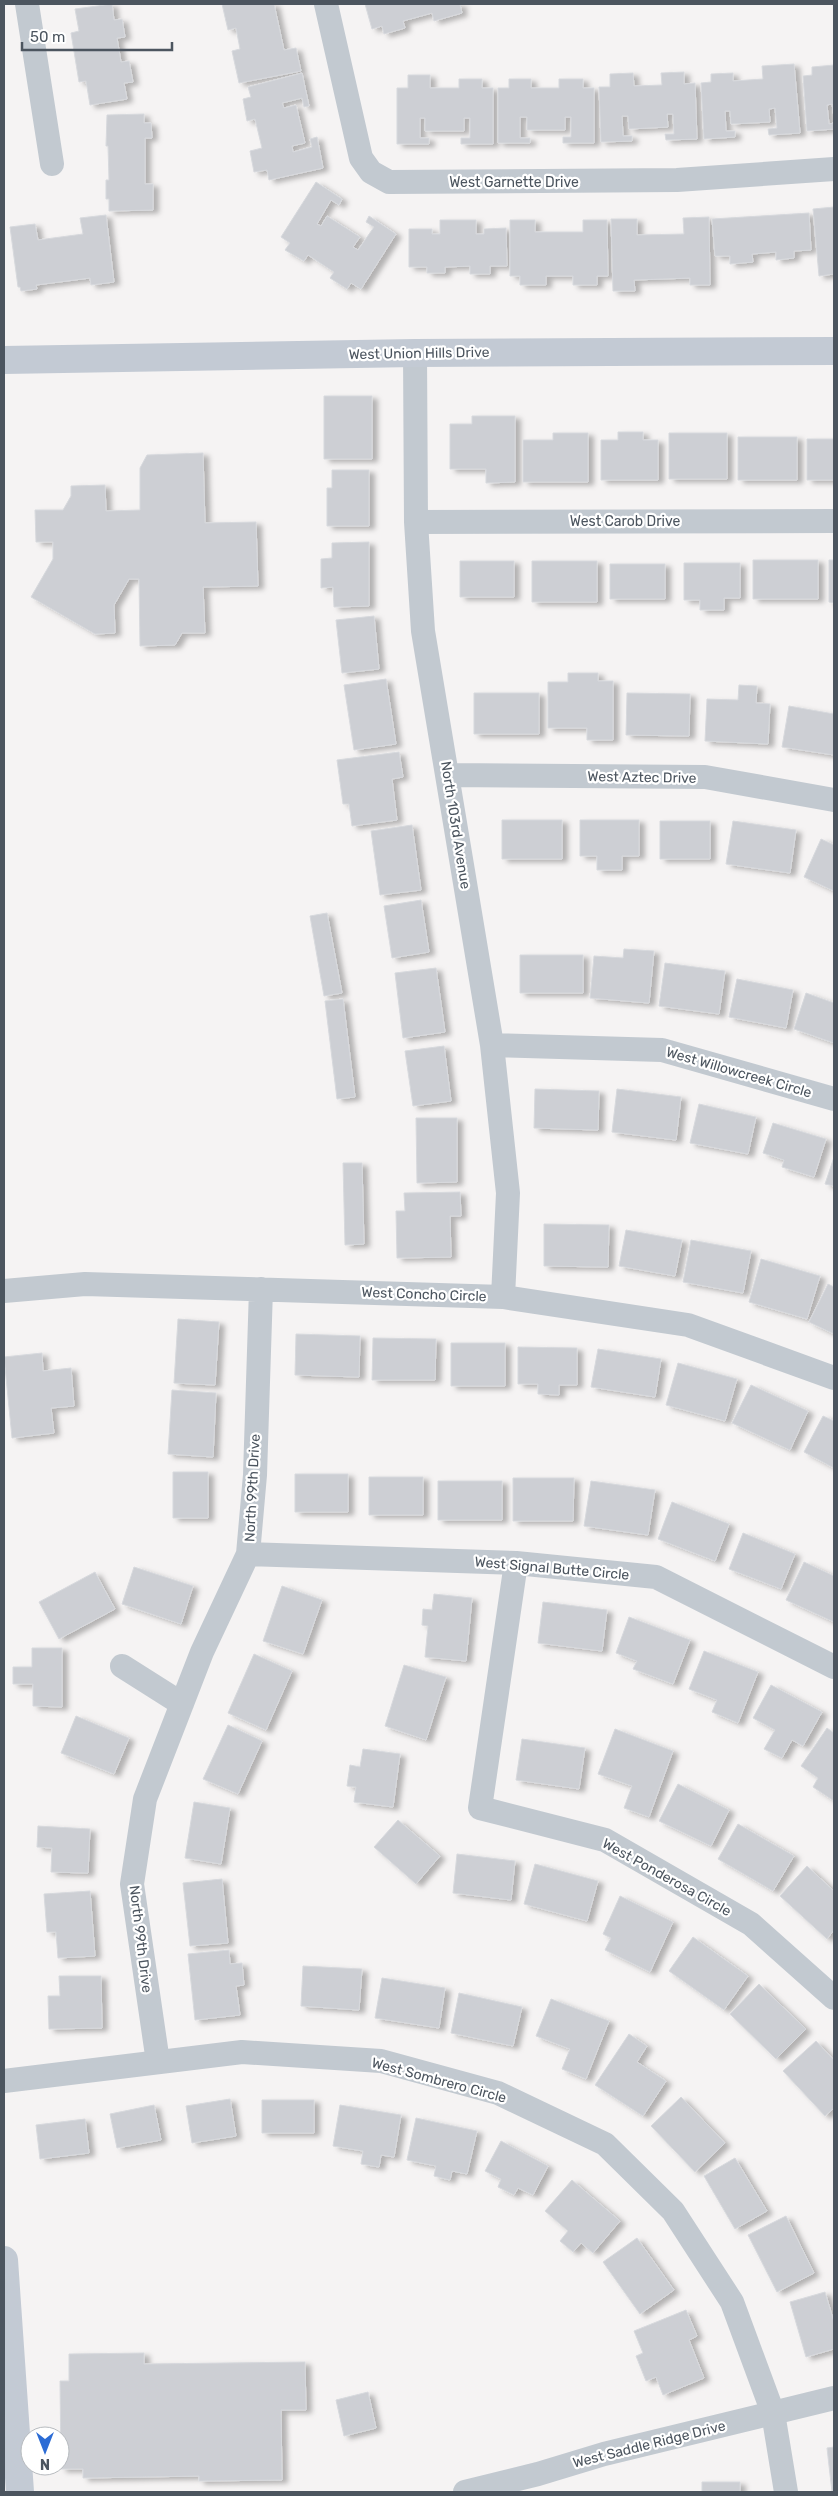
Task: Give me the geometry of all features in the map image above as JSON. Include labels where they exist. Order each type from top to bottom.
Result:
[{"type":"main road","name":"West Union Hills Drive","points":[[4,360],[415,353],[834,351]]},
{"type":"main road","points":[[4,2260],[20,2492]]},
{"type":"street","points":[[27,4],[52,164]]},
{"type":"street","name":"West Garnette Drive","points":[[326,4],[361,158],[371,172],[390,182],[668,180],[834,169]]},
{"type":"street","name":"North 103rd Avenue","points":[[415,353],[416,522],[423,631],[492,1045],[508,1193],[503,1297]]},
{"type":"street","name":"West Carob Drive","points":[[416,522],[834,521]]},
{"type":"street","name":"West Aztec Drive","points":[[448,775],[705,777],[834,800]]},
{"type":"street","name":"West Willowcreek Circle","points":[[492,1045],[662,1050],[834,1099]]},
{"type":"street","name":"West Concho Circle","points":[[4,1291],[84,1284],[503,1297],[688,1325],[834,1378]]},
{"type":"street","name":"North 99th Drive","points":[[158,2062],[132,1884],[145,1799],[202,1652],[248,1554],[255,1475],[261,1289]]},
{"type":"street","name":"West Signal Butte Circle","points":[[248,1554],[516,1562],[656,1577],[834,1667]]},
{"type":"street","name":"West Ponderosa Circle","points":[[516,1562],[480,1808],[604,1840],[751,1924],[834,1998]]},
{"type":"street","points":[[122,1666],[182,1704]]},
{"type":"street","name":"West Sombrero Circle","points":[[4,2081],[242,2052],[381,2061],[498,2092],[605,2144],[673,2211],[732,2302],[773,2413],[786,2492]]},
{"type":"street","name":"West Saddle Ridge Drive","points":[[465,2492],[538,2474],[604,2454],[834,2398]]},
{"type":"building","points":[[112,4],[114,20],[122,19],[125,37],[117,38],[121,62],[129,61],[133,82],[124,83],[127,99],[90,105],[86,81],[79,82],[71,33],[79,31],[75,9]]},
{"type":"building","points":[[222,4],[274,4],[284,50],[296,48],[301,71],[239,83],[232,51],[240,49],[236,28],[228,30]]},
{"type":"building","points":[[365,4],[463,4],[460,5],[462,13],[434,21],[432,13],[403,21],[405,28],[384,34],[382,26],[372,29]]},
{"type":"building","points":[[794,64],[800,133],[769,135],[768,129],[777,128],[775,108],[769,109],[770,122],[731,124],[730,111],[725,111],[726,131],[735,131],[735,137],[704,139],[701,83],[711,82],[711,74],[733,73],[733,81],[763,79],[762,66]]},
{"type":"building","points":[[834,65],[834,117],[832,104],[827,105],[829,124],[834,123],[834,129],[807,131],[803,76],[812,75],[812,67]]},
{"type":"building","points":[[684,72],[684,84],[695,83],[697,139],[666,140],[665,134],[674,134],[673,114],[667,114],[668,127],[629,129],[628,116],[622,116],[623,136],[632,136],[632,141],[601,142],[599,87],[610,87],[610,74],[633,73],[634,86],[662,85],[661,73]]},
{"type":"building","points":[[302,73],[309,106],[304,107],[302,98],[282,103],[284,108],[296,105],[305,143],[292,146],[293,152],[312,147],[310,139],[317,137],[323,168],[269,180],[267,170],[254,172],[250,151],[262,148],[255,119],[247,121],[243,99],[251,97],[248,87]]},
{"type":"building","points":[[408,75],[430,75],[430,88],[459,88],[459,79],[482,79],[482,88],[493,88],[493,144],[461,144],[461,138],[470,138],[470,118],[464,118],[464,131],[425,131],[425,118],[420,118],[420,138],[429,138],[429,144],[397,144],[397,88],[408,88]]},
{"type":"building","points":[[509,79],[531,79],[531,88],[559,88],[559,79],[583,79],[583,88],[594,88],[594,143],[563,143],[563,137],[571,137],[571,117],[565,117],[565,130],[527,130],[527,117],[520,117],[520,138],[530,138],[530,143],[498,143],[498,88],[509,88]]},
{"type":"building","points":[[144,114],[144,123],[151,123],[152,138],[145,138],[145,184],[153,184],[153,210],[109,211],[109,199],[106,199],[106,180],[109,180],[108,146],[106,146],[107,115]]},
{"type":"building","points":[[316,182],[342,199],[339,205],[331,200],[317,224],[321,226],[327,216],[360,237],[353,247],[358,250],[374,227],[366,222],[369,216],[396,234],[361,289],[351,283],[347,289],[330,278],[334,272],[308,255],[304,261],[285,250],[290,243],[281,237]]},
{"type":"building","points":[[834,207],[834,274],[819,276],[813,209]]},
{"type":"building","points":[[809,213],[811,250],[794,251],[794,258],[776,260],[776,252],[752,254],[753,262],[730,264],[730,256],[715,256],[712,219]]},
{"type":"building","points":[[106,215],[114,282],[91,285],[90,278],[36,285],[37,289],[21,291],[20,287],[18,287],[10,227],[35,224],[38,240],[83,234],[80,218]]},
{"type":"building","points":[[709,217],[710,285],[690,285],[690,278],[634,280],[635,291],[613,291],[611,219],[637,219],[637,235],[684,234],[683,218]]},
{"type":"building","points":[[440,220],[476,220],[476,234],[484,234],[484,229],[506,228],[507,266],[490,266],[490,274],[470,274],[470,266],[445,267],[445,273],[427,273],[427,267],[409,267],[409,229],[432,229],[432,234],[440,234]]},
{"type":"building","points":[[510,220],[535,220],[535,232],[583,232],[583,220],[607,220],[608,276],[597,276],[597,285],[573,285],[573,276],[546,276],[546,285],[520,285],[520,276],[510,276]]},
{"type":"building","points":[[324,396],[372,396],[372,459],[324,459]]},
{"type":"building","points":[[472,416],[515,416],[515,482],[486,483],[486,469],[450,469],[450,424],[472,424]]},
{"type":"building","points":[[618,432],[643,432],[643,440],[658,440],[658,480],[601,480],[601,440],[618,440]]},
{"type":"building","points":[[553,433],[588,433],[588,482],[523,482],[523,440],[553,440]]},
{"type":"building","points":[[669,433],[727,433],[727,479],[669,479]]},
{"type":"building","points":[[738,437],[797,437],[797,480],[738,480]]},
{"type":"building","points":[[807,439],[834,439],[834,480],[807,480]]},
{"type":"building","points":[[203,453],[205,523],[256,522],[258,586],[203,587],[205,633],[182,633],[175,645],[140,646],[139,579],[129,579],[114,605],[115,633],[95,634],[31,597],[53,559],[53,542],[36,542],[35,510],[63,510],[71,496],[71,486],[105,485],[106,511],[140,510],[140,468],[147,455]]},
{"type":"building","points":[[332,470],[369,470],[369,526],[327,526],[327,488],[332,488]]},
{"type":"building","points":[[369,542],[369,606],[334,607],[333,587],[321,588],[321,559],[332,558],[332,543]]},
{"type":"building","points":[[753,560],[818,560],[818,599],[753,599]]},
{"type":"building","points":[[829,560],[834,560],[834,603],[829,602]]},
{"type":"building","points":[[460,561],[514,561],[514,597],[460,597]]},
{"type":"building","points":[[532,561],[597,561],[597,602],[532,602]]},
{"type":"building","points":[[684,563],[740,563],[740,598],[724,598],[724,610],[700,610],[700,600],[684,600]]},
{"type":"building","points":[[610,564],[665,564],[665,599],[610,599]]},
{"type":"building","points":[[374,616],[379,669],[342,673],[336,620]]},
{"type":"building","points":[[568,673],[598,673],[598,681],[613,681],[613,740],[587,740],[587,728],[548,728],[548,682],[568,682]]},
{"type":"building","points":[[386,679],[396,744],[354,750],[344,685]]},
{"type":"building","points":[[739,685],[757,686],[756,703],[770,704],[768,744],[705,741],[707,699],[738,700]]},
{"type":"building","points":[[474,693],[539,693],[539,734],[474,734]]},
{"type":"building","points":[[627,693],[690,694],[689,736],[626,735]]},
{"type":"building","points":[[789,706],[834,714],[834,755],[782,747]]},
{"type":"building","points":[[399,752],[403,777],[392,779],[397,820],[352,826],[349,804],[343,804],[337,760]]},
{"type":"building","points":[[502,820],[562,820],[562,859],[502,859]]},
{"type":"building","points":[[580,820],[639,820],[639,856],[622,856],[622,870],[597,870],[597,856],[580,856]]},
{"type":"building","points":[[660,821],[710,821],[710,859],[660,859]]},
{"type":"building","points":[[733,821],[796,830],[790,873],[726,864]]},
{"type":"building","points":[[412,825],[421,890],[380,895],[371,831]]},
{"type":"building","points":[[821,839],[834,845],[834,891],[804,877]]},
{"type":"building","points":[[421,900],[429,952],[392,958],[384,906]]},
{"type":"building","points":[[327,913],[342,993],[324,996],[310,916]]},
{"type":"building","points":[[624,949],[654,951],[649,1003],[590,998],[594,956],[623,958]]},
{"type":"building","points":[[520,955],[583,955],[583,993],[520,993]]},
{"type":"building","points":[[665,963],[725,971],[719,1014],[659,1006]]},
{"type":"building","points":[[436,968],[445,1032],[403,1038],[395,973]]},
{"type":"building","points":[[737,979],[793,990],[786,1028],[729,1017]]},
{"type":"building","points":[[806,993],[834,1003],[834,1043],[794,1029]]},
{"type":"building","points":[[343,999],[355,1097],[337,1099],[325,1001]]},
{"type":"building","points":[[444,1046],[451,1101],[413,1106],[405,1051]]},
{"type":"building","points":[[535,1089],[599,1091],[598,1130],[534,1128]]},
{"type":"building","points":[[617,1089],[681,1097],[676,1140],[612,1132]]},
{"type":"building","points":[[699,1104],[756,1117],[748,1154],[690,1143]]},
{"type":"building","points":[[416,1118],[457,1118],[457,1182],[417,1183]]},
{"type":"building","points":[[773,1123],[826,1139],[814,1177],[782,1167],[784,1160],[763,1153]]},
{"type":"building","points":[[834,1157],[834,1186],[825,1184]]},
{"type":"building","points":[[343,1163],[362,1163],[364,1244],[345,1245]]},
{"type":"building","points":[[460,1192],[461,1216],[450,1216],[451,1257],[397,1258],[396,1211],[405,1211],[404,1193]]},
{"type":"building","points":[[544,1224],[609,1225],[608,1267],[544,1266]]},
{"type":"building","points":[[626,1230],[682,1240],[675,1276],[619,1266]]},
{"type":"building","points":[[691,1240],[751,1251],[743,1293],[683,1282]]},
{"type":"building","points":[[761,1259],[820,1276],[807,1319],[749,1302]]},
{"type":"building","points":[[828,1284],[834,1287],[834,1334],[809,1322]]},
{"type":"building","points":[[178,1319],[219,1322],[215,1385],[174,1383]]},
{"type":"building","points":[[296,1334],[360,1336],[359,1377],[295,1375]]},
{"type":"building","points":[[373,1338],[436,1339],[435,1380],[372,1380]]},
{"type":"building","points":[[451,1343],[505,1343],[505,1386],[451,1386]]},
{"type":"building","points":[[518,1347],[577,1348],[577,1385],[559,1385],[559,1395],[538,1394],[538,1384],[518,1384]]},
{"type":"building","points":[[598,1349],[661,1359],[655,1397],[591,1387]]},
{"type":"building","points":[[42,1353],[43,1371],[71,1368],[74,1406],[51,1408],[54,1433],[12,1438],[4,1357]]},
{"type":"building","points":[[678,1363],[737,1379],[725,1421],[666,1405]]},
{"type":"building","points":[[751,1385],[808,1411],[790,1450],[732,1423]]},
{"type":"building","points":[[172,1390],[216,1393],[213,1457],[168,1454]]},
{"type":"building","points":[[823,1416],[834,1421],[834,1468],[804,1452]]},
{"type":"building","points":[[173,1472],[208,1472],[208,1518],[173,1518]]},
{"type":"building","points":[[295,1474],[348,1474],[348,1512],[295,1512]]},
{"type":"building","points":[[369,1477],[423,1477],[423,1515],[369,1515]]},
{"type":"building","points":[[513,1478],[574,1478],[573,1521],[513,1521]]},
{"type":"building","points":[[438,1481],[502,1481],[502,1520],[438,1520]]},
{"type":"building","points":[[591,1481],[655,1490],[648,1535],[584,1526]]},
{"type":"building","points":[[672,1502],[729,1524],[715,1561],[658,1539]]},
{"type":"building","points":[[743,1533],[795,1554],[781,1589],[729,1569]]},
{"type":"building","points":[[804,1562],[834,1576],[834,1622],[786,1600]]},
{"type":"building","points":[[134,1567],[193,1586],[181,1624],[122,1604]]},
{"type":"building","points":[[95,1572],[115,1609],[59,1639],[39,1602]]},
{"type":"building","points":[[282,1586],[322,1600],[303,1654],[263,1641]]},
{"type":"building","points":[[434,1594],[472,1598],[466,1661],[425,1657],[428,1626],[422,1625],[423,1609],[432,1610]]},
{"type":"building","points":[[543,1602],[607,1610],[602,1651],[538,1643]]},
{"type":"building","points":[[629,1617],[690,1640],[673,1684],[633,1669],[637,1661],[616,1653]]},
{"type":"building","points":[[32,1648],[62,1648],[62,1707],[33,1706],[33,1684],[13,1684],[13,1667],[32,1667]]},
{"type":"building","points":[[704,1651],[758,1672],[738,1723],[712,1712],[717,1700],[689,1689]]},
{"type":"building","points":[[254,1654],[292,1671],[266,1730],[228,1713]]},
{"type":"building","points":[[404,1665],[446,1677],[426,1740],[385,1726]]},
{"type":"building","points":[[771,1685],[822,1712],[803,1746],[792,1740],[782,1758],[764,1749],[775,1730],[753,1718]]},
{"type":"building","points":[[76,1716],[129,1738],[114,1774],[61,1753]]},
{"type":"building","points":[[228,1725],[262,1741],[238,1794],[203,1779]]},
{"type":"building","points":[[827,1728],[834,1733],[834,1801],[813,1787],[818,1778],[801,1766]]},
{"type":"building","points":[[615,1729],[673,1751],[649,1817],[624,1808],[632,1786],[598,1774]]},
{"type":"building","points":[[522,1739],[585,1748],[579,1789],[516,1780]]},
{"type":"building","points":[[363,1749],[400,1754],[393,1807],[354,1802],[356,1787],[347,1786],[350,1765],[360,1767]]},
{"type":"building","points":[[678,1784],[729,1810],[711,1846],[659,1821]]},
{"type":"building","points":[[194,1802],[230,1808],[221,1864],[185,1858]]},
{"type":"building","points":[[398,1820],[440,1856],[416,1884],[374,1847]]},
{"type":"building","points":[[738,1824],[794,1856],[773,1891],[718,1859]]},
{"type":"building","points":[[38,1826],[90,1829],[88,1873],[51,1872],[52,1848],[37,1847]]},
{"type":"building","points":[[457,1854],[515,1861],[511,1900],[453,1893]]},
{"type":"building","points":[[535,1864],[598,1881],[587,1921],[524,1904]]},
{"type":"building","points":[[807,1866],[834,1891],[834,1930],[827,1939],[780,1896]]},
{"type":"building","points":[[222,1879],[228,1943],[190,1946],[183,1883]]},
{"type":"building","points":[[90,1891],[95,1956],[58,1958],[56,1932],[47,1932],[44,1894]]},
{"type":"building","points":[[620,1896],[673,1922],[650,1972],[605,1950],[611,1938],[603,1934]]},
{"type":"building","points":[[693,1937],[748,1976],[724,2010],[669,1971]]},
{"type":"building","points":[[229,1950],[230,1964],[242,1963],[244,1985],[236,1986],[240,2015],[195,2020],[188,1954]]},
{"type":"building","points":[[303,1966],[362,1969],[359,2010],[301,2006]]},
{"type":"building","points":[[59,1976],[101,1976],[102,2028],[49,2029],[48,1996],[60,1996]]},
{"type":"building","points":[[382,1978],[445,1988],[439,2028],[375,2018]]},
{"type":"building","points":[[759,1984],[806,2029],[776,2059],[730,2014]]},
{"type":"building","points":[[459,1993],[522,2007],[513,2046],[451,2033]]},
{"type":"building","points":[[551,1999],[609,2021],[586,2079],[562,2069],[570,2049],[536,2036]]},
{"type":"building","points":[[629,2034],[647,2046],[637,2062],[666,2081],[643,2116],[595,2085]]},
{"type":"building","points":[[816,2041],[834,2060],[834,2108],[825,2116],[783,2071]]},
{"type":"building","points":[[681,2097],[725,2143],[695,2172],[651,2126]]},
{"type":"building","points":[[230,2099],[236,2136],[192,2143],[186,2106]]},
{"type":"building","points":[[262,2100],[314,2100],[314,2133],[262,2133]]},
{"type":"building","points":[[154,2105],[161,2140],[117,2148],[110,2114]]},
{"type":"building","points":[[340,2105],[401,2115],[394,2157],[381,2155],[379,2167],[361,2164],[363,2151],[333,2146]]},
{"type":"building","points":[[416,2118],[477,2131],[467,2174],[452,2171],[450,2180],[434,2176],[436,2166],[407,2160]]},
{"type":"building","points":[[85,2119],[89,2153],[40,2159],[36,2125]]},
{"type":"building","points":[[501,2141],[548,2166],[533,2195],[518,2188],[514,2195],[498,2187],[501,2179],[485,2171]]},
{"type":"building","points":[[735,2158],[767,2211],[735,2229],[704,2176]]},
{"type":"building","points":[[572,2180],[620,2221],[593,2253],[581,2243],[573,2252],[560,2241],[568,2231],[545,2211]]},
{"type":"building","points":[[786,2216],[814,2273],[777,2292],[748,2235]]},
{"type":"building","points":[[637,2238],[674,2290],[640,2314],[603,2262]]},
{"type":"building","points":[[825,2292],[834,2322],[834,2349],[806,2357],[790,2302]]},
{"type":"building","points":[[686,2310],[697,2336],[689,2340],[704,2378],[663,2395],[656,2377],[646,2381],[636,2356],[643,2353],[634,2331]]},
{"type":"building","points":[[144,2353],[144,2364],[305,2362],[306,2410],[281,2410],[282,2480],[199,2481],[199,2476],[83,2478],[83,2469],[70,2469],[70,2426],[61,2426],[60,2381],[69,2381],[69,2354]]},
{"type":"building","points":[[368,2392],[376,2428],[344,2436],[336,2400]]},
{"type":"building","points":[[834,2447],[834,2492],[832,2492],[827,2448]]},
{"type":"building","points":[[702,2482],[740,2482],[740,2492],[702,2492]]}]
